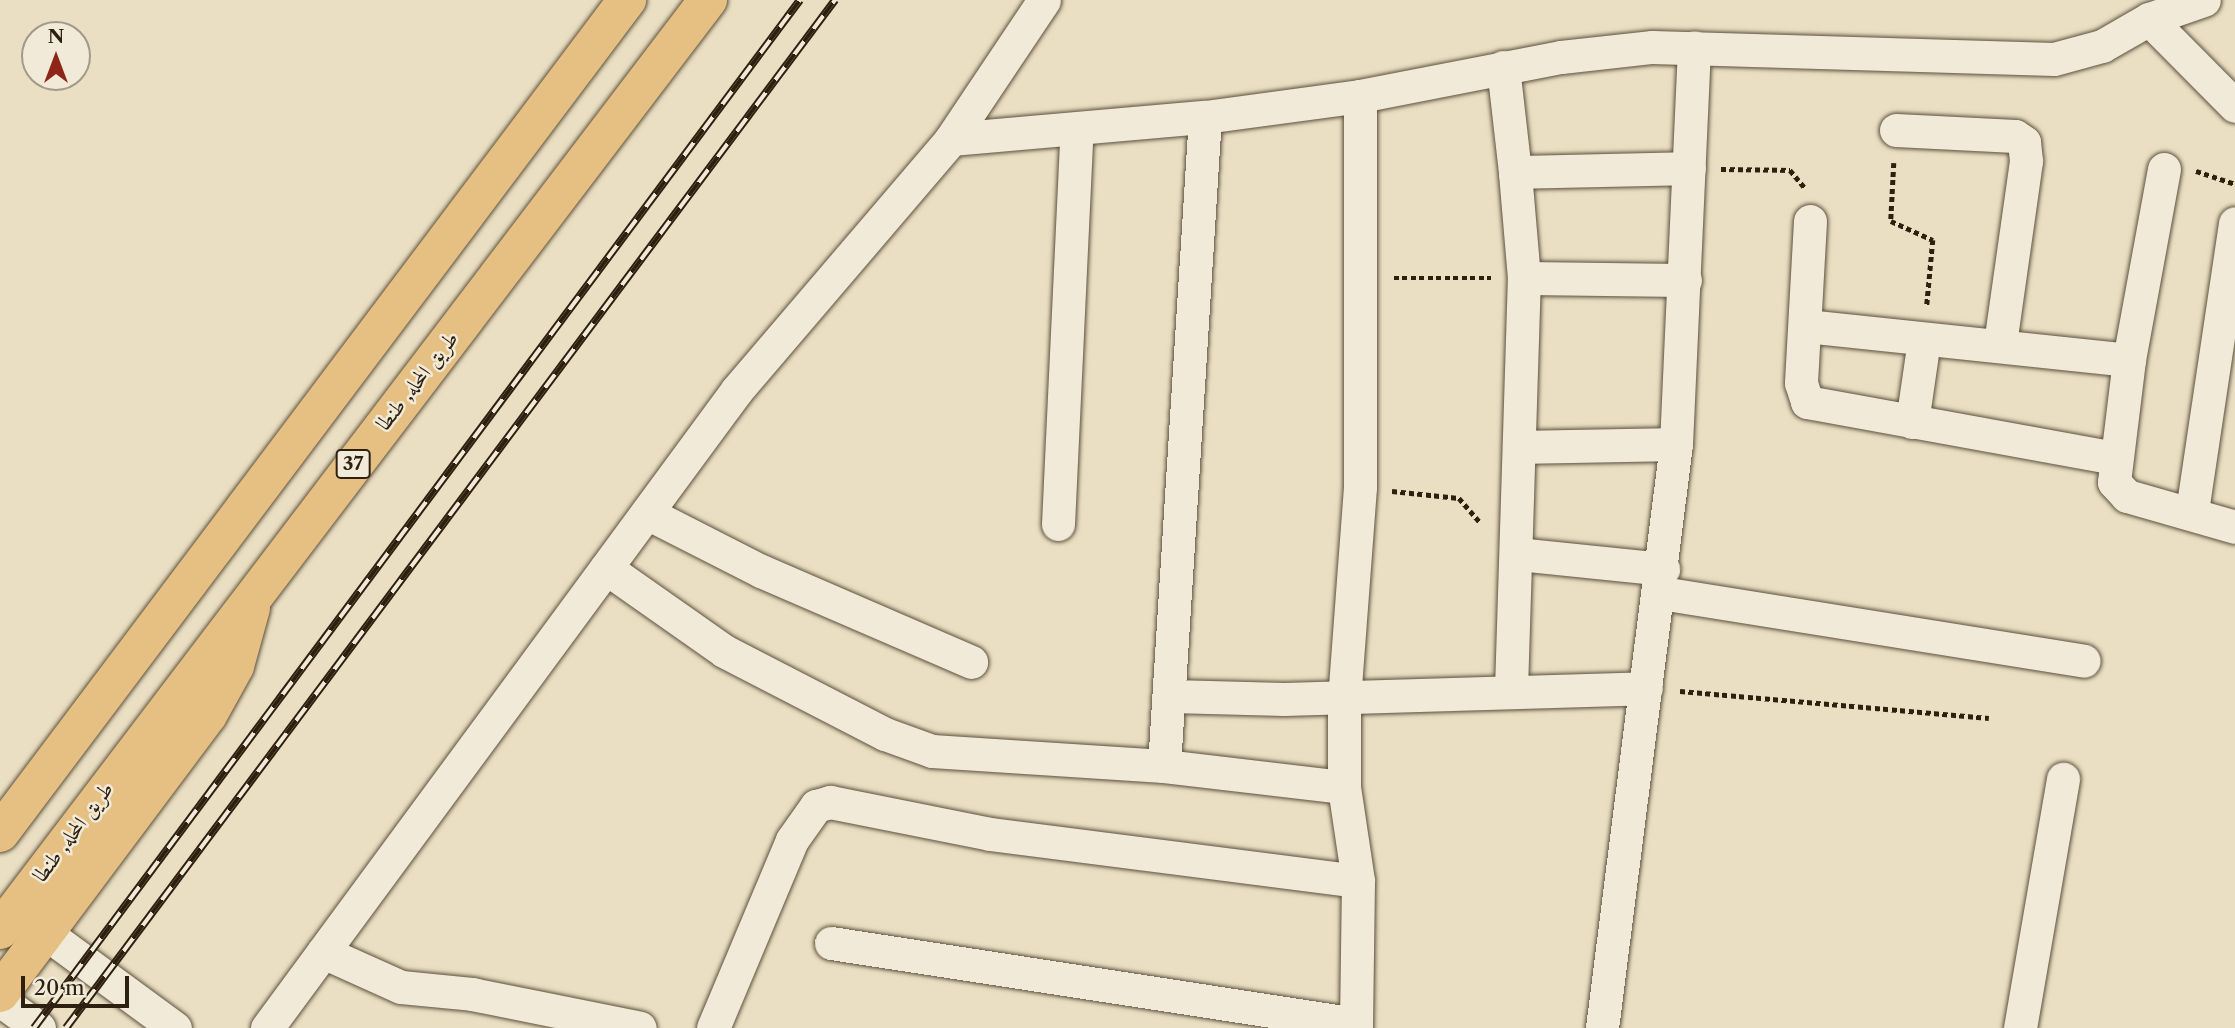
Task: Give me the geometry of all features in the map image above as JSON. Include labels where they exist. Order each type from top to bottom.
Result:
[{"type":"highway","points":[[0,833],[626,0]]},
{"type":"highway","name":"طريق المحله, طنطا","points":[[7,920],[252,593],[708,0]]},
{"type":"highway","points":[[0,993],[222,691],[244,642],[252,593]]},
{"type":"street","points":[[267,1028],[737,390],[951,139],[1044,0]]},
{"type":"street","points":[[951,139],[1205,117],[1360,96],[1599,51],[1694,47],[2054,59],[2102,46],[2149,19],[2204,0]]},
{"type":"street","points":[[2149,19],[2235,106]]},
{"type":"street","points":[[1602,1028],[1662,581],[1676,444],[1694,47]]},
{"type":"street","points":[[1503,67],[1524,278],[1519,546],[1511,689]]},
{"type":"street","points":[[831,943],[1356,1026],[1358,881],[1344,787],[1343,698],[1360,487],[1360,96]]},
{"type":"street","points":[[1164,766],[1171,696],[1205,117]]},
{"type":"street","points":[[1058,524],[1077,128]]},
{"type":"street","points":[[1896,130],[2015,136],[2024,142],[2026,161],[2000,344]]},
{"type":"street","points":[[1515,172],[1689,168]]},
{"type":"street","points":[[2164,169],[2129,360],[2114,482],[2118,491],[2192,511],[2235,527]]},
{"type":"street","points":[[1810,221],[1801,388],[1807,402],[2115,458]]},
{"type":"street","points":[[2192,511],[2235,223]]},
{"type":"street","points":[[1524,278],[1685,280]]},
{"type":"street","points":[[1806,326],[1924,340],[2000,344],[2129,360]]},
{"type":"street","points":[[1912,422],[1924,340]]},
{"type":"street","points":[[1519,446],[1676,444]]},
{"type":"street","points":[[647,513],[761,571],[971,662]]},
{"type":"street","points":[[1519,546],[1662,581],[2084,661]]},
{"type":"street","points":[[606,568],[724,652],[885,734],[956,754],[1164,766],[1344,787]]},
{"type":"street","points":[[1171,696],[1343,698],[1511,689],[1646,688]]},
{"type":"street","points":[[2020,1028],[2063,779]]},
{"type":"street","points":[[713,1028],[792,840],[816,806],[830,802],[990,834],[1358,881]]},
{"type":"street","points":[[7,920],[45,933],[175,1028]]},
{"type":"street","points":[[323,952],[401,987],[472,994],[639,1028]]},
{"type":"street","points":[[0,1000],[39,1028]]},
{"type":"path","points":[[1896,130],[1891,221],[1933,240],[1924,340]]},
{"type":"path","points":[[1689,168],[1790,170],[1802,181],[1808,193],[1810,221]]},
{"type":"path","points":[[1362,278],[1524,278]]},
{"type":"path","points":[[1360,487],[1459,498],[1487,530],[1519,546]]},
{"type":"path","points":[[1646,688],[1989,718]]},
{"type":"railway","points":[[34,1028],[800,0]]},
{"type":"railway","points":[[66,1028],[835,0]]}]
